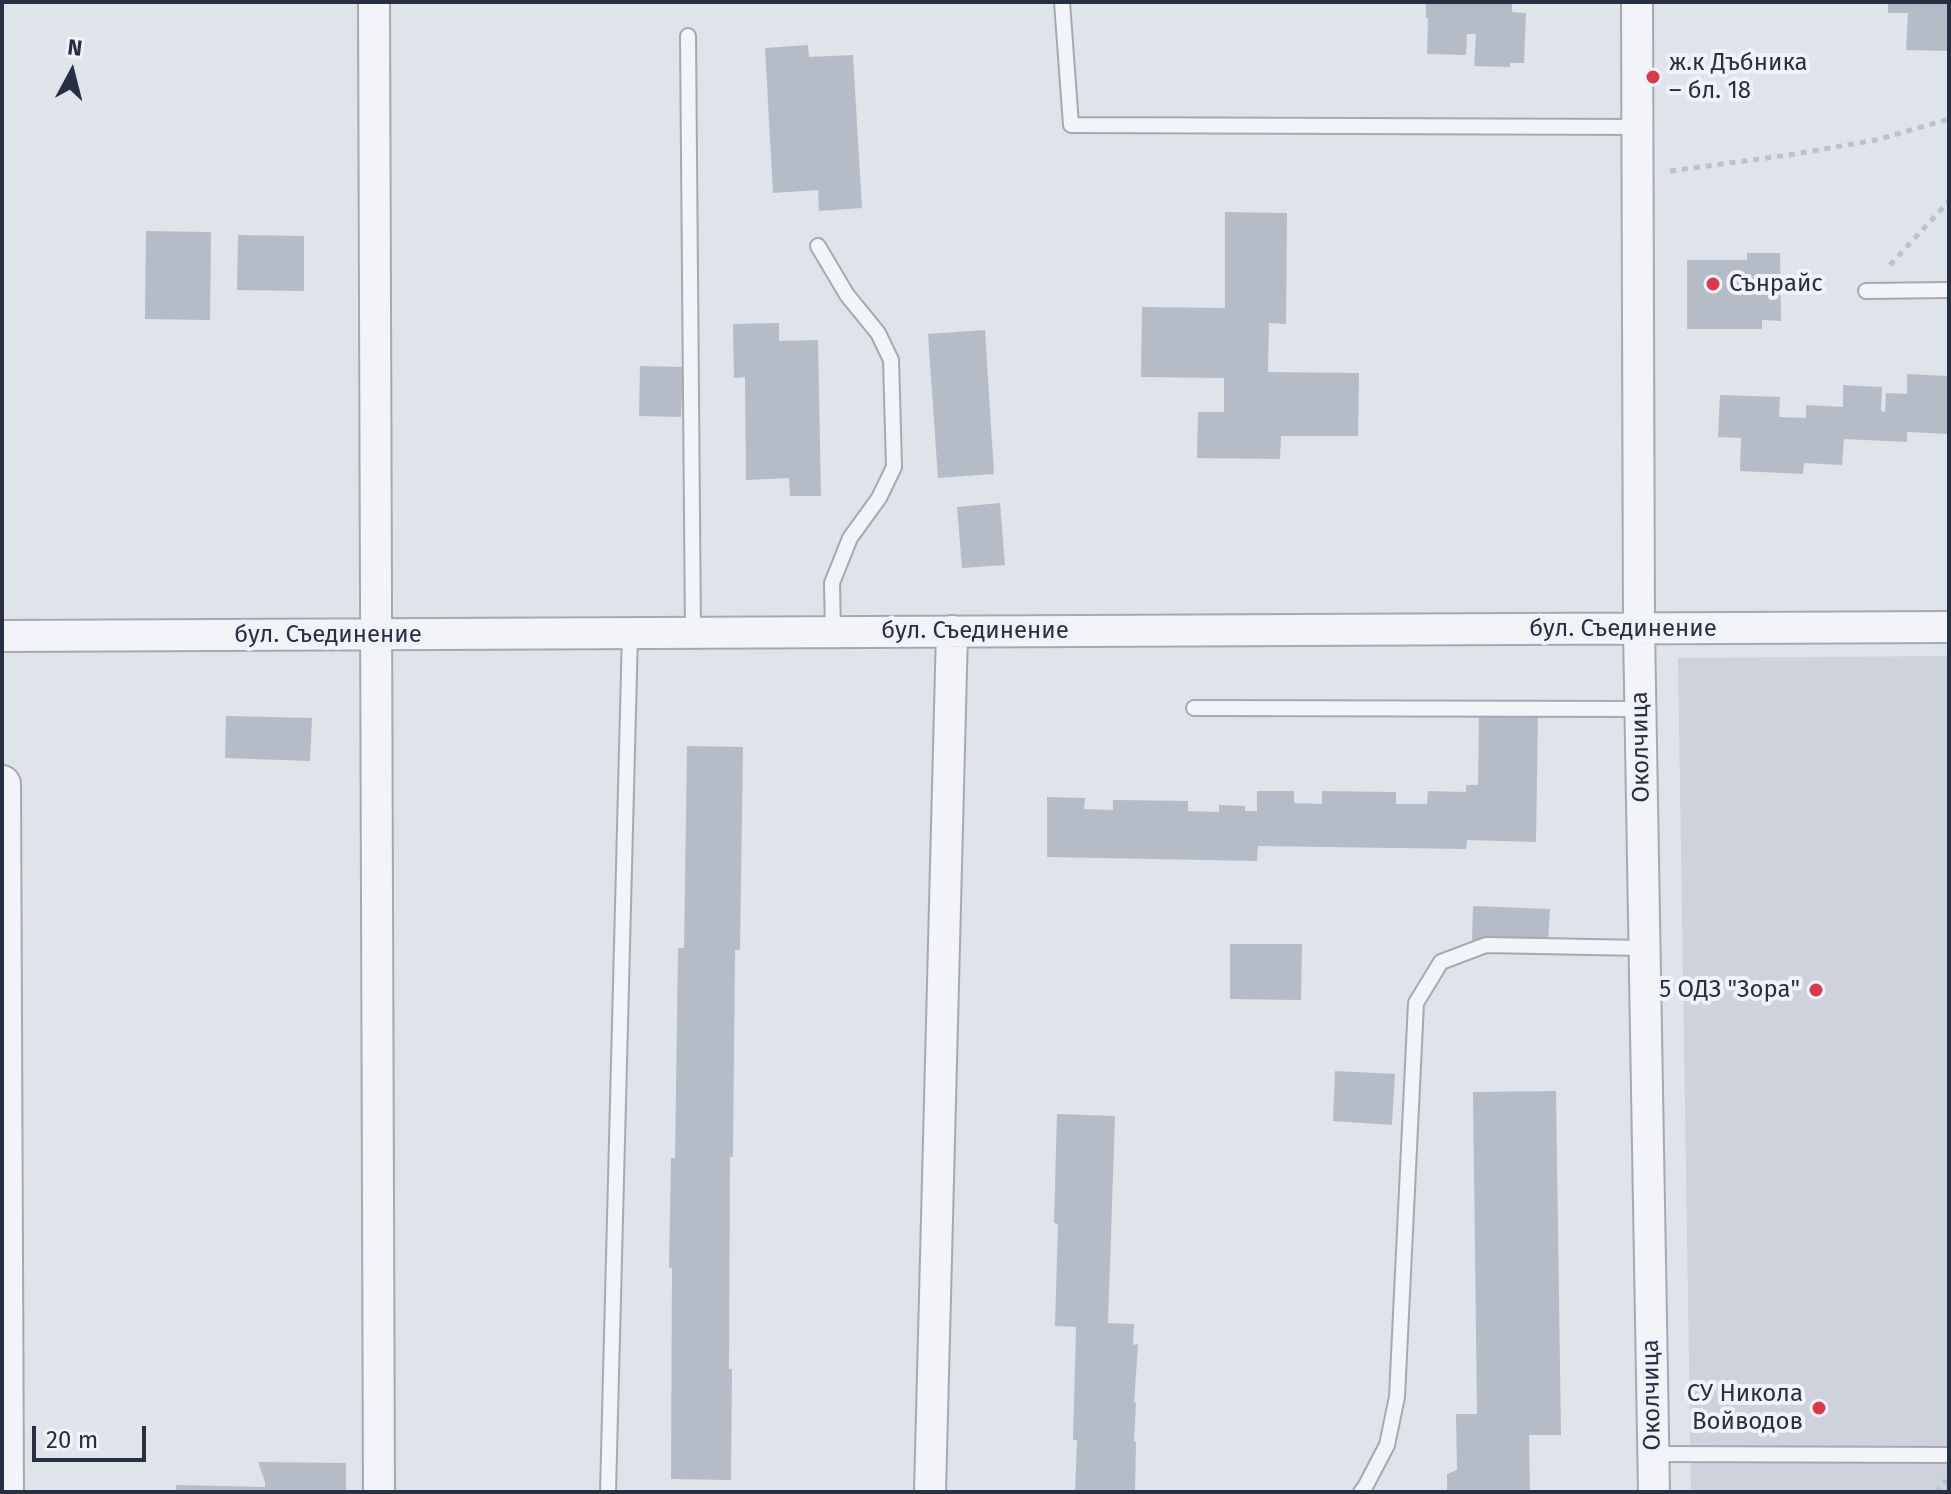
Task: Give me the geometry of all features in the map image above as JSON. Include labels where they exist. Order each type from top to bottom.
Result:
[{"type":"street","points":[[374,2],[379,1492]]},
{"type":"street","name":"Околчица","points":[[1637,2],[1639,629],[1654,1492]]},
{"type":"street","name":"бул. Съединение","points":[[2,636],[1949,627]]},
{"type":"street","points":[[930,1492],[952,631]]},
{"type":"street","points":[[2,784],[5,1492]]},
{"type":"lane","points":[[1062,2],[1071,125],[1637,127]]},
{"type":"lane","points":[[688,36],[693,633]]},
{"type":"lane","points":[[818,246],[847,295],[878,333],[891,360],[894,467],[879,498],[850,538],[832,583],[833,632]]},
{"type":"lane","points":[[1866,291],[1949,290]]},
{"type":"lane","points":[[608,1492],[630,633]]},
{"type":"lane","points":[[1194,708],[1640,709]]},
{"type":"lane","points":[[1361,1492],[1387,1445],[1397,1397],[1416,1003],[1441,962],[1486,945],[1644,948]]},
{"type":"lane","points":[[1653,1454],[1949,1455]]},
{"type":"path","points":[[1637,175],[1876,140],[1949,119]]},
{"type":"path","points":[[1866,291],[1949,201]]},
{"type":"shaded area","name":"5 ОДЗ \"Зора\"","points":[[1949,656],[1949,1492],[1691,1492],[1678,658]]},
{"type":"building","points":[[1426,2],[1512,2],[1512,12],[1526,13],[1524,63],[1510,63],[1510,67],[1474,66],[1476,34],[1467,34],[1466,55],[1427,54]]},
{"type":"building","points":[[1888,2],[1949,2],[1949,51],[1906,50],[1908,13],[1888,13]]},
{"type":"building","points":[[808,45],[809,57],[853,55],[862,208],[819,211],[818,190],[773,193],[765,48]]},
{"type":"building","points":[[1225,212],[1287,213],[1286,324],[1269,323],[1268,372],[1359,373],[1358,436],[1281,436],[1280,459],[1197,458],[1198,412],[1224,412],[1224,378],[1141,377],[1142,307],[1225,308]]},
{"type":"building","points":[[146,231],[211,232],[210,320],[145,319]]},
{"type":"building","points":[[238,235],[304,236],[304,291],[237,290]]},
{"type":"building","points":[[1747,253],[1780,253],[1781,321],[1762,320],[1762,329],[1687,329],[1687,260],[1747,260]]},
{"type":"building","points":[[779,323],[779,341],[818,340],[821,496],[790,496],[789,478],[746,480],[745,377],[734,378],[733,324]]},
{"type":"building","points":[[985,330],[994,474],[938,478],[928,334]]},
{"type":"building","points":[[640,366],[683,367],[681,417],[639,416]]},
{"type":"building","points":[[1907,374],[1948,376],[1949,434],[1907,432],[1907,442],[1844,439],[1842,465],[1804,463],[1803,474],[1740,471],[1741,438],[1718,437],[1720,395],[1780,397],[1779,417],[1806,418],[1806,405],[1843,407],[1843,385],[1882,387],[1881,411],[1885,412],[1886,393],[1907,394]]},
{"type":"building","points":[[1000,503],[1005,565],[962,568],[957,507]]},
{"type":"building","points":[[1479,715],[1538,716],[1536,842],[1467,840],[1466,849],[1258,846],[1257,861],[1047,857],[1047,797],[1085,798],[1084,809],[1113,810],[1113,800],[1188,801],[1188,811],[1219,812],[1219,805],[1245,806],[1245,811],[1257,811],[1257,791],[1294,791],[1294,803],[1322,804],[1322,791],[1396,792],[1396,804],[1427,804],[1428,791],[1466,792],[1466,785],[1478,785]]},
{"type":"building","points":[[226,716],[312,718],[310,761],[225,758]]},
{"type":"building","points":[[687,746],[743,747],[740,950],[735,950],[733,1157],[730,1157],[731,1480],[671,1479],[671,1158],[675,1158],[678,948],[684,948]]},
{"type":"building","points":[[1473,906],[1550,909],[1548,943],[1472,940]]},
{"type":"building","points":[[1230,944],[1302,944],[1301,1000],[1230,999]]},
{"type":"building","points":[[1335,1071],[1395,1074],[1392,1125],[1333,1121]]},
{"type":"building","points":[[1556,1091],[1561,1435],[1529,1435],[1530,1492],[1447,1492],[1447,1474],[1457,1470],[1456,1414],[1477,1414],[1473,1092]]},
{"type":"building","points":[[1057,1114],[1115,1116],[1108,1323],[1134,1324],[1133,1345],[1138,1344],[1134,1403],[1135,1492],[1075,1492],[1076,1327],[1055,1326]]},
{"type":"building","points":[[258,1462],[346,1463],[346,1492],[176,1492],[176,1485],[265,1487]]},
{"type":"place","name":"ж.к Дъбника – бл. 18","points":[[1653,77]]},
{"type":"place","name":"Сънрайс","points":[[1713,284]]},
{"type":"place","name":"5 ОДЗ \"Зора\"","points":[[1816,990]]},
{"type":"place","name":"СУ Никола Войводов","points":[[1819,1408]]}]
